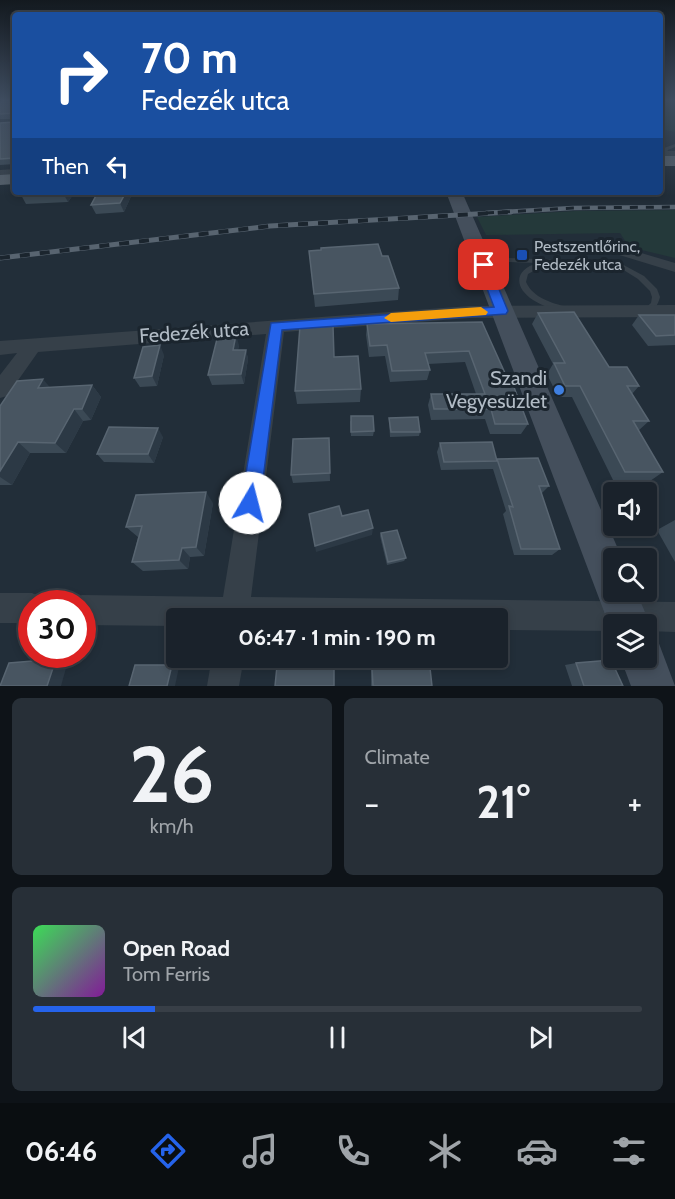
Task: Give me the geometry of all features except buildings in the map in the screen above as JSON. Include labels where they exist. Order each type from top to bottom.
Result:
[{"type":"main road","points":[[456,196],[621,605]]},
{"type":"main road","points":[[647,668],[654,686]]},
{"type":"street","points":[[665,159],[675,166]]},
{"type":"street","points":[[554,246],[604,246],[675,268]]},
{"type":"street","name":"Fedezék utca","points":[[0,348],[501,311],[675,311]]},
{"type":"street","points":[[235,608],[276,326]]},
{"type":"street","points":[[0,390],[33,345]]},
{"type":"street","points":[[508,608],[621,605],[675,617]]},
{"type":"street","points":[[0,608],[18,608]]},
{"type":"street","points":[[96,610],[166,613]]},
{"type":"street","points":[[223,686],[226,668]]},
{"type":"lane","points":[[665,159],[666,149],[675,145]]},
{"type":"lane","points":[[481,259],[605,263],[631,269],[654,284],[659,293],[655,306],[645,311]]},
{"type":"lane","points":[[553,262],[528,269],[523,274],[522,282],[525,290],[535,297],[570,310]]},
{"type":"green space","points":[[675,210],[675,258],[629,247],[620,233],[486,235],[477,217],[576,211]]},
{"type":"railway","points":[[486,213],[573,208],[675,207]]},
{"type":"railway","points":[[0,258],[270,226],[511,212]]},
{"type":"slow traffic","points":[[391,318],[481,312]]},
{"type":"place","name":"Pestszentlőrinc, Fedezék utca","points":[[522,255]]},
{"type":"place","name":"Szandi Vegyesüzlet","points":[[559,390]]},
{"type":"route","points":[[250,503],[276,326],[501,311],[484,265]]}]
